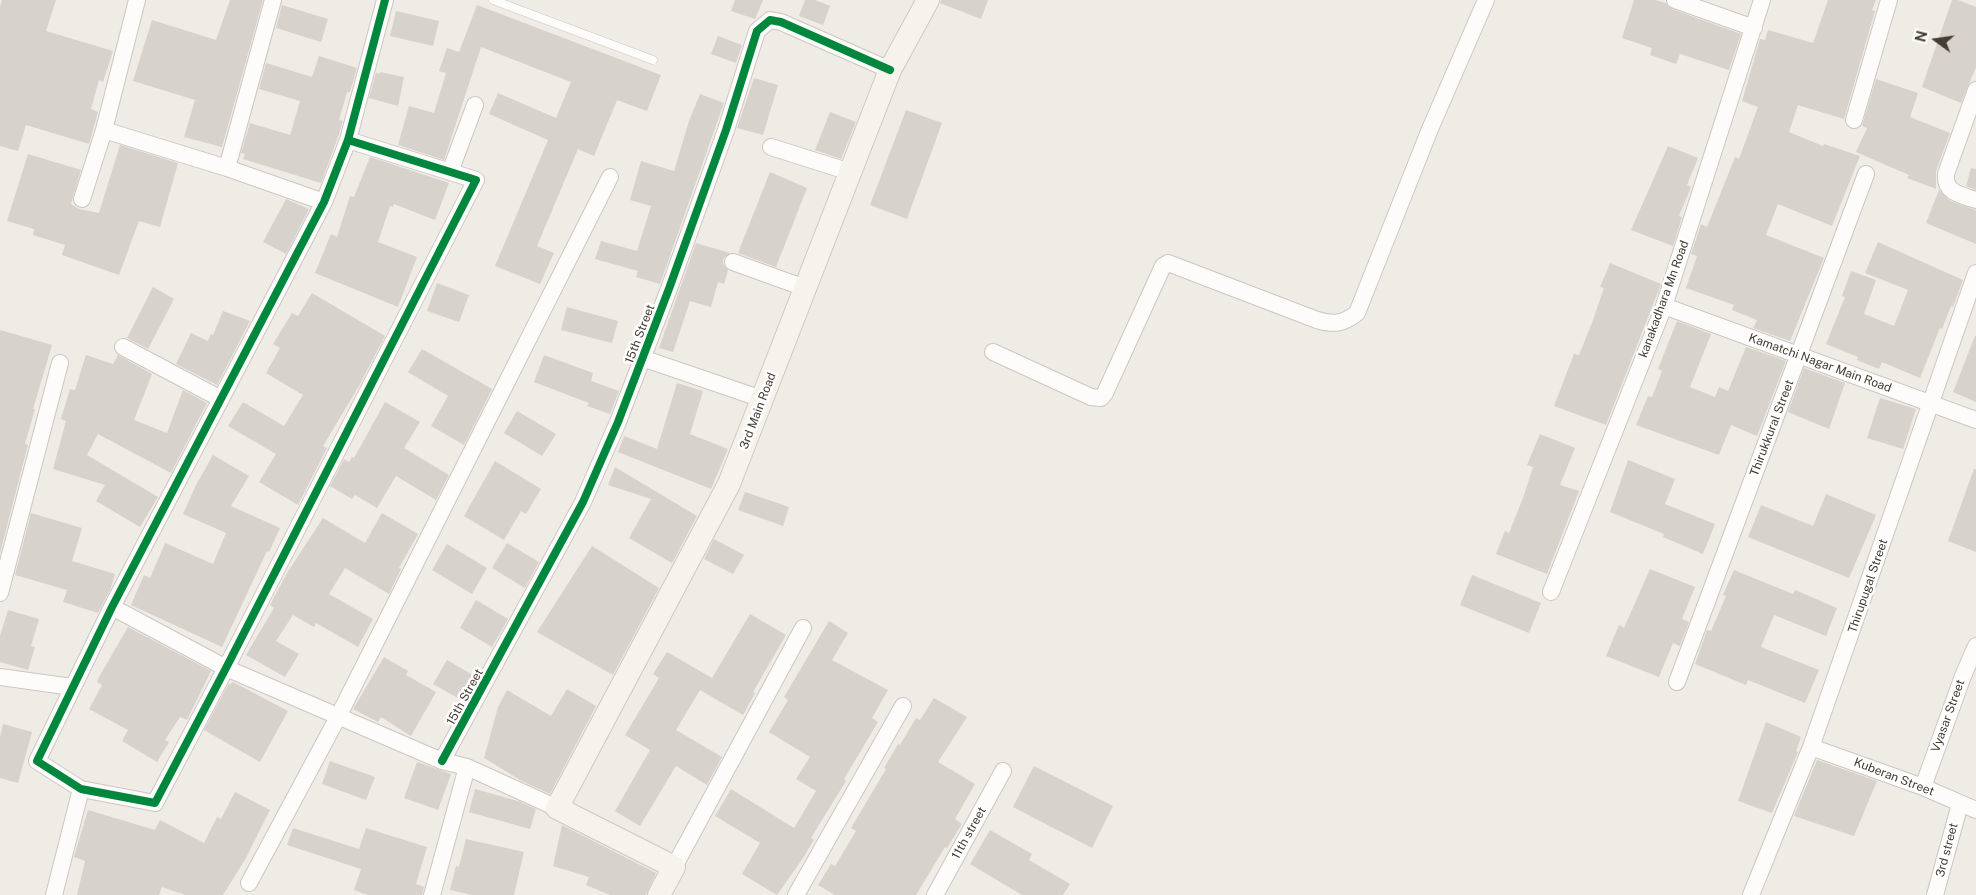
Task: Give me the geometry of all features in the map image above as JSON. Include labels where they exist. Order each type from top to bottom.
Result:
[{"type":"street","points":[[82,199],[104,130],[137,0]]},
{"type":"street","points":[[227,168],[273,0]]},
{"type":"street","points":[[348,140],[476,180],[155,803],[81,789],[37,761],[112,607],[324,202],[348,140],[385,0]]},
{"type":"street","name":"3rd Main Road","points":[[557,808],[729,484],[890,70],[928,0]]},
{"type":"street","points":[[993,352],[1091,398],[1101,398],[1163,266],[1168,263],[1317,320],[1331,324],[1342,323],[1349,319],[1357,313],[1430,129],[1486,0]]},
{"type":"street","points":[[1675,0],[1754,28]]},
{"type":"street","name":"kanakadhara Mn Road","points":[[1551,592],[1664,306],[1762,0]]},
{"type":"street","points":[[1854,120],[1890,0]]},
{"type":"street","name":"15th Street","points":[[442,761],[583,502],[642,358],[726,130],[757,31],[770,20],[780,22],[890,70]]},
{"type":"street","points":[[1976,90],[1946,174],[1945,183],[1954,192],[1976,200]]},
{"type":"street","points":[[450,172],[475,105]]},
{"type":"street","points":[[104,130],[227,168],[324,202]]},
{"type":"street","points":[[771,147],[850,172]]},
{"type":"street","name":"Thirukkural Street","points":[[1677,682],[1866,174]]},
{"type":"street","points":[[249,883],[338,717],[610,177]]},
{"type":"street","points":[[733,262],[805,288]]},
{"type":"street","name":"Thirupugal Street","points":[[1751,895],[1811,747],[1932,404],[1976,273]]},
{"type":"street","name":"Kamatchi Nagar Main Road","points":[[1664,306],[1976,420]]},
{"type":"street","points":[[123,347],[221,399]]},
{"type":"street","points":[[642,358],[762,399]]},
{"type":"street","points":[[0,593],[60,363]]},
{"type":"street","points":[[112,607],[226,668],[442,761],[467,767],[557,808],[674,867]]},
{"type":"street","points":[[659,895],[803,628]]},
{"type":"street","name":"Vyasar Street","points":[[1923,788],[1969,678],[1976,646]]},
{"type":"street","points":[[0,677],[72,687]]},
{"type":"street","points":[[796,895],[903,706]]},
{"type":"street","name":"Kuberan Street","points":[[1811,747],[1923,788],[1976,810]]},
{"type":"street","points":[[432,895],[467,767]]},
{"type":"street","name":"11th street","points":[[935,895],[1003,771]]},
{"type":"street","points":[[54,895],[81,789]]},
{"type":"street","name":"3rd street","points":[[1935,895],[1960,804]]},
{"type":"lane","points":[[493,0],[653,60]]},
{"type":"building","points":[[2,0],[56,0],[46,31],[113,51],[103,82],[99,80],[91,109],[98,112],[89,144],[26,125],[18,151],[0,146],[0,7]]},
{"type":"building","points":[[230,0],[263,0],[222,147],[184,137],[195,100],[133,81],[152,20],[216,40]]},
{"type":"building","points":[[735,0],[763,0],[755,19],[731,11]]},
{"type":"building","points":[[805,0],[815,0],[830,6],[823,25],[799,16]]},
{"type":"building","points":[[941,0],[988,0],[981,19],[940,3]]},
{"type":"building","points":[[1634,0],[1655,0],[1666,3],[1672,9],[1741,34],[1729,70],[1680,54],[1676,64],[1650,55],[1652,48],[1622,38]]},
{"type":"building","points":[[1828,0],[1876,0],[1872,10],[1875,11],[1844,119],[1798,105],[1789,132],[1823,146],[1824,144],[1860,156],[1832,226],[1778,204],[1766,235],[1824,258],[1790,341],[1753,328],[1757,320],[1732,310],[1734,305],[1686,288],[1697,256],[1691,254],[1701,224],[1707,227],[1735,157],[1739,159],[1758,107],[1742,101],[1760,39],[1765,40],[1768,30],[1813,43]]},
{"type":"building","points":[[1952,0],[1958,0],[1976,7],[1976,67],[1961,103],[1922,87]]},
{"type":"building","points":[[282,5],[328,19],[321,42],[276,28]]},
{"type":"building","points":[[477,5],[661,75],[647,111],[617,100],[594,156],[578,149],[537,246],[554,253],[540,284],[495,266],[548,140],[489,114],[498,93],[556,118],[571,82],[481,47],[444,160],[398,145],[409,106],[434,113],[446,73],[439,71],[447,48],[459,52]]},
{"type":"building","points":[[396,11],[439,21],[433,46],[390,36]]},
{"type":"building","points":[[718,36],[742,45],[736,63],[711,54]]},
{"type":"building","points":[[319,56],[357,68],[350,92],[347,92],[339,120],[343,121],[338,137],[321,183],[243,159],[245,154],[241,153],[250,123],[290,135],[300,101],[259,89],[266,63],[312,77]]},
{"type":"building","points":[[380,72],[404,77],[398,106],[369,98],[376,73],[380,74]]},
{"type":"building","points":[[754,78],[778,85],[763,135],[737,128]]},
{"type":"building","points":[[1876,79],[1918,93],[1910,117],[1950,133],[1936,171],[1936,189],[1907,178],[1909,175],[1856,152],[1867,128],[1862,126]]},
{"type":"building","points":[[700,94],[724,103],[660,284],[636,277],[638,271],[595,259],[601,241],[637,251],[651,206],[630,200],[641,161],[674,171],[689,121]]},
{"type":"building","points":[[906,110],[942,123],[907,219],[870,205]]},
{"type":"building","points":[[830,112],[856,122],[841,159],[815,150]]},
{"type":"building","points":[[120,145],[178,163],[160,227],[139,221],[119,275],[62,255],[65,245],[33,235],[34,229],[7,221],[28,154],[81,170],[71,204],[79,209],[99,213]]},
{"type":"building","points":[[1668,146],[1698,158],[1687,185],[1691,187],[1679,216],[1682,217],[1673,246],[1631,230]]},
{"type":"building","points":[[370,157],[449,183],[435,220],[394,204],[393,207],[390,206],[378,242],[417,257],[398,307],[315,273],[331,234],[337,237],[350,196],[354,197]]},
{"type":"building","points":[[1971,168],[1976,169],[1976,190],[1966,186]]},
{"type":"building","points":[[770,172],[807,188],[776,267],[738,253]]},
{"type":"building","points":[[1939,190],[1950,201],[1976,210],[1976,244],[1926,223]]},
{"type":"building","points":[[286,199],[309,209],[286,254],[263,242]]},
{"type":"building","points":[[1878,242],[1963,280],[1953,307],[1951,306],[1942,329],[1940,328],[1920,378],[1882,362],[1879,369],[1857,360],[1858,357],[1826,344],[1845,297],[1842,296],[1851,271],[1876,280],[1864,314],[1894,326],[1908,290],[1865,273]]},
{"type":"building","points":[[696,243],[730,253],[723,259],[723,264],[728,270],[724,284],[718,282],[711,307],[690,301],[673,352],[659,348]]},
{"type":"building","points":[[1610,263],[1661,284],[1606,425],[1554,406],[1574,354],[1579,355],[1593,320],[1604,288],[1600,287]]},
{"type":"building","points":[[437,283],[469,295],[459,322],[427,311]]},
{"type":"building","points":[[153,287],[174,299],[148,349],[127,338]]},
{"type":"building","points":[[312,293],[385,336],[359,386],[323,446],[327,448],[298,505],[259,482],[276,454],[228,426],[243,402],[284,426],[303,395],[266,373],[280,348],[273,344],[292,313],[298,316]]},
{"type":"building","points":[[567,307],[618,321],[612,343],[561,330]]},
{"type":"building","points":[[223,311],[250,321],[217,385],[176,364],[191,333],[208,341],[211,334],[213,335]]},
{"type":"building","points":[[1677,321],[1711,334],[1690,387],[1715,397],[1719,387],[1728,391],[1746,347],[1786,361],[1757,436],[1731,425],[1719,455],[1636,425],[1648,396],[1652,397],[1662,371],[1658,369]]},
{"type":"building","points":[[0,330],[52,345],[33,409],[35,409],[25,444],[28,445],[0,553]]},
{"type":"building","points":[[1976,336],[1976,402],[1953,392]]},
{"type":"building","points":[[422,349],[492,389],[464,445],[431,426],[448,396],[408,372]]},
{"type":"building","points":[[86,355],[113,364],[118,355],[152,374],[134,420],[167,433],[183,390],[207,403],[171,473],[98,434],[87,455],[158,497],[140,527],[96,501],[105,485],[53,469],[66,421],[61,419],[70,389],[75,390]]},
{"type":"building","points":[[544,355],[593,373],[591,381],[619,391],[610,414],[587,406],[589,403],[534,382]]},
{"type":"building","points":[[1804,368],[1845,383],[1829,429],[1788,412]]},
{"type":"building","points":[[677,383],[703,391],[690,434],[728,449],[711,489],[618,452],[624,436],[657,449]]},
{"type":"building","points":[[1880,398],[1916,409],[1903,449],[1867,438]]},
{"type":"building","points":[[385,402],[420,422],[404,448],[449,475],[436,500],[396,476],[377,508],[355,495],[352,499],[330,486],[344,459],[349,462],[352,457],[354,458]]},
{"type":"building","points":[[517,411],[556,434],[542,456],[504,433]]},
{"type":"building","points":[[1540,434],[1575,448],[1560,485],[1579,491],[1547,574],[1496,554],[1505,531],[1509,533],[1523,498],[1533,467],[1527,465]]},
{"type":"building","points":[[213,455],[249,476],[231,506],[280,528],[269,552],[267,551],[222,647],[131,605],[144,575],[150,578],[165,543],[213,564],[226,533],[183,514],[196,485]]},
{"type":"building","points":[[1628,460],[1675,479],[1665,504],[1715,524],[1703,554],[1663,537],[1664,534],[1610,512]]},
{"type":"building","points":[[495,461],[541,489],[526,514],[521,511],[504,540],[464,516]]},
{"type":"building","points":[[615,467],[697,516],[672,563],[629,538],[651,499],[608,485]]},
{"type":"building","points":[[1974,469],[1976,469],[1976,552],[1948,541]]},
{"type":"building","points":[[745,492],[789,507],[783,526],[738,510]]},
{"type":"building","points":[[1826,494],[1876,515],[1849,578],[1748,537],[1761,505],[1813,526]]},
{"type":"building","points":[[31,513],[82,528],[72,561],[115,574],[110,590],[98,613],[63,602],[67,590],[15,575]]},
{"type":"building","points":[[382,513],[418,534],[399,568],[401,569],[389,594],[345,568],[329,594],[373,619],[358,647],[316,623],[314,627],[293,615],[276,641],[299,654],[285,677],[246,655],[274,608],[270,605],[287,573],[323,518],[365,543]]},
{"type":"building","points":[[714,539],[744,555],[733,574],[704,559]]},
{"type":"building","points":[[507,543],[539,562],[525,588],[492,568]]},
{"type":"building","points":[[447,544],[487,568],[472,594],[432,570]]},
{"type":"building","points":[[592,546],[659,588],[613,675],[537,632]]},
{"type":"building","points":[[1650,569],[1695,587],[1682,619],[1689,622],[1680,646],[1673,643],[1659,677],[1606,656],[1619,625],[1624,628]]},
{"type":"building","points":[[1734,570],[1793,594],[1795,590],[1837,608],[1826,636],[1774,615],[1761,647],[1819,670],[1805,703],[1748,680],[1746,685],[1695,664],[1707,630],[1711,631],[1726,596],[1723,595]]},
{"type":"building","points":[[1472,575],[1541,603],[1529,633],[1460,605]]},
{"type":"building","points":[[476,600],[508,619],[492,647],[460,628]]},
{"type":"building","points":[[8,610],[39,619],[31,646],[35,647],[28,670],[0,662],[0,636]]},
{"type":"building","points":[[750,614],[786,635],[753,692],[755,693],[743,715],[700,690],[676,730],[722,757],[707,785],[676,766],[640,826],[615,811],[650,750],[625,735],[659,678],[653,674],[667,652],[712,678]]},
{"type":"building","points":[[829,621],[848,633],[832,660],[888,690],[872,718],[878,722],[844,779],[846,781],[811,838],[814,840],[777,895],[742,874],[760,843],[715,816],[731,789],[794,828],[816,791],[796,779],[810,757],[769,732],[788,700],[784,697]]},
{"type":"building","points":[[128,627],[211,671],[187,720],[180,717],[165,740],[169,742],[157,762],[122,741],[128,730],[89,709],[102,685],[97,682],[99,677]]},
{"type":"building","points":[[384,657],[408,671],[406,675],[436,692],[411,736],[381,717],[378,722],[353,709]]},
{"type":"building","points":[[447,660],[476,677],[463,701],[433,684]]},
{"type":"building","points":[[233,682],[288,711],[260,762],[204,730],[228,685]]},
{"type":"building","points":[[567,689],[596,706],[550,794],[522,781],[484,758],[498,707],[507,690],[551,716]]},
{"type":"building","points":[[934,698],[967,717],[938,762],[975,784],[955,819],[962,824],[947,848],[945,847],[916,895],[835,895],[818,885],[831,864],[835,866],[856,831],[851,828],[886,769],[884,768],[898,744],[900,745],[916,718],[920,720]]},
{"type":"building","points":[[1766,722],[1801,737],[1796,751],[1798,752],[1772,813],[1738,801]]},
{"type":"building","points":[[3,724],[32,732],[18,783],[0,778],[0,737]]},
{"type":"building","points":[[1817,760],[1877,781],[1854,836],[1794,816]]},
{"type":"building","points":[[330,761],[375,777],[366,800],[322,784]]},
{"type":"building","points":[[417,762],[451,774],[438,810],[404,798]]},
{"type":"building","points":[[1034,766],[1113,806],[1092,848],[1013,807]]},
{"type":"building","points":[[475,789],[518,801],[536,809],[530,829],[469,812]]},
{"type":"building","points":[[235,792],[270,810],[246,858],[223,895],[185,895],[162,887],[159,895],[77,895],[85,861],[74,857],[88,810],[155,830],[160,820],[204,843],[217,817],[221,819]]},
{"type":"building","points":[[562,825],[656,873],[646,895],[610,895],[586,885],[589,877],[553,866]]},
{"type":"building","points":[[293,828],[359,849],[366,828],[427,847],[416,884],[424,887],[422,895],[368,895],[354,890],[361,869],[287,845]]},
{"type":"building","points":[[990,830],[1032,854],[1029,860],[1070,884],[1063,895],[1022,895],[970,864]]},
{"type":"building","points":[[466,839],[524,852],[514,895],[472,895],[450,890],[456,866],[459,867]]},
{"type":"cycle path","points":[[348,140],[476,180],[155,803],[81,789],[37,761],[112,607],[324,202],[348,140],[385,0]]},
{"type":"cycle path","points":[[442,761],[583,502],[618,422],[670,286],[726,130],[757,31],[770,20],[781,22],[890,70]]}]
